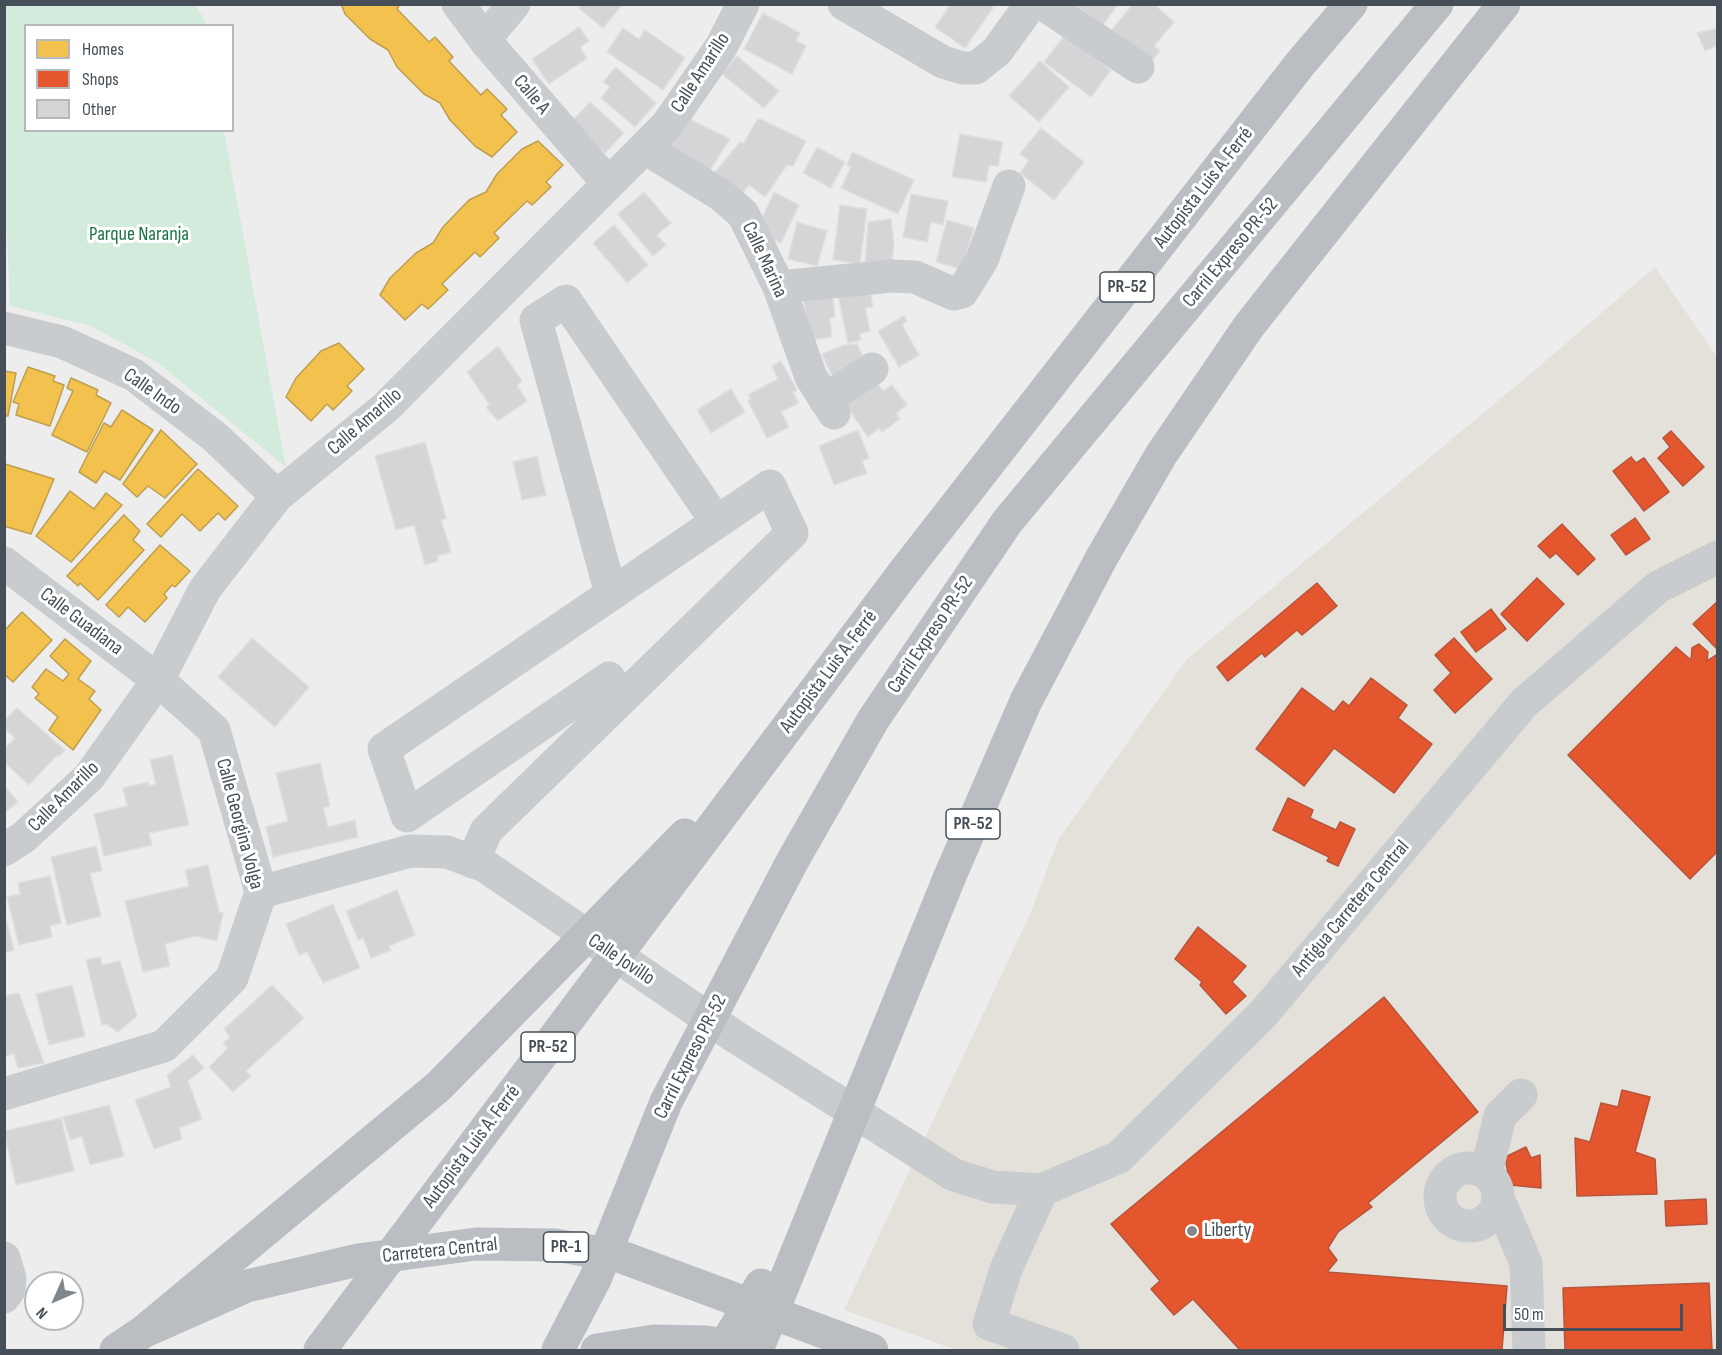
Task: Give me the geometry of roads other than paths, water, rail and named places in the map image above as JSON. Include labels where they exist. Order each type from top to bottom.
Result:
[{"type":"highway","points":[[1300,64],[1330,4]]},
{"type":"highway","name":"Autopista Luis A. Ferré","points":[[320,1350],[904,572],[1300,64],[1352,4]]},
{"type":"highway","name":"Carril Expreso PR-52","points":[[558,1350],[595,1279],[666,1102],[793,860],[873,720],[1007,522],[1437,4]]},
{"type":"highway","name":"PR-52","points":[[757,1350],[835,1154],[1026,701],[1102,557],[1155,465],[1249,326],[1504,4]]},
{"type":"highway","points":[[143,1332],[439,1086],[775,743]]},
{"type":"highway","points":[[722,1350],[835,1154]]},
{"type":"highway","name":"Carretera Central","points":[[116,1350],[143,1332],[247,1286],[358,1260],[476,1244],[555,1245],[619,1256],[872,1350]]},
{"type":"highway","points":[[597,1350],[654,1341],[706,1342],[762,1350]]},
{"type":"street","name":"Calle A","points":[[458,4],[608,183]]},
{"type":"street","points":[[485,39],[514,4]]},
{"type":"street","name":"Calle Amarillo","points":[[4,850],[24,837],[89,777],[158,680],[205,589],[277,496],[386,407],[667,125],[714,56],[743,4]]},
{"type":"street","points":[[844,4],[943,62],[962,68],[976,68],[997,51],[1031,4]]},
{"type":"street","points":[[1043,4],[1138,67]]},
{"type":"street","name":"Calle Marina","points":[[645,148],[721,195],[743,214],[779,286],[812,377],[830,406],[872,369]]},
{"type":"street","points":[[779,286],[892,276],[915,277],[954,294],[962,292],[982,260],[1010,186]]},
{"type":"street","points":[[611,594],[536,320],[566,301],[716,521]]},
{"type":"street","name":"Calle Indo","points":[[4,328],[62,342],[134,375],[215,437],[277,496]]},
{"type":"street","points":[[473,862],[486,831],[792,533],[770,486],[384,749],[407,816],[609,678]]},
{"type":"street","name":"Antigua Carretera Central","points":[[954,1175],[993,1187],[1042,1190],[1119,1158],[1263,1014],[1524,703],[1658,587],[1718,557]]},
{"type":"street","name":"Calle Guadiana","points":[[4,563],[158,680]]},
{"type":"street","name":"Calle Georgina Volga","points":[[4,1094],[164,1046],[232,978],[261,892],[214,730],[158,680]]},
{"type":"street","name":"Calle Jovillo","points":[[261,892],[410,851],[447,852],[485,866],[734,1036],[954,1175]]},
{"type":"street","points":[[1521,1095],[1500,1116],[1492,1186],[1526,1263],[1529,1350]]},
{"type":"street","points":[[1042,1190],[1006,1269],[989,1324],[1063,1350]]},
{"type":"street","points":[[4,1258],[10,1278],[9,1290],[4,1297]]},
{"type":"place","name":"Liberty","points":[[1192,1231]]},
{"type":"park label","name":"Parque Naranja","points":[[139,235]]}]
